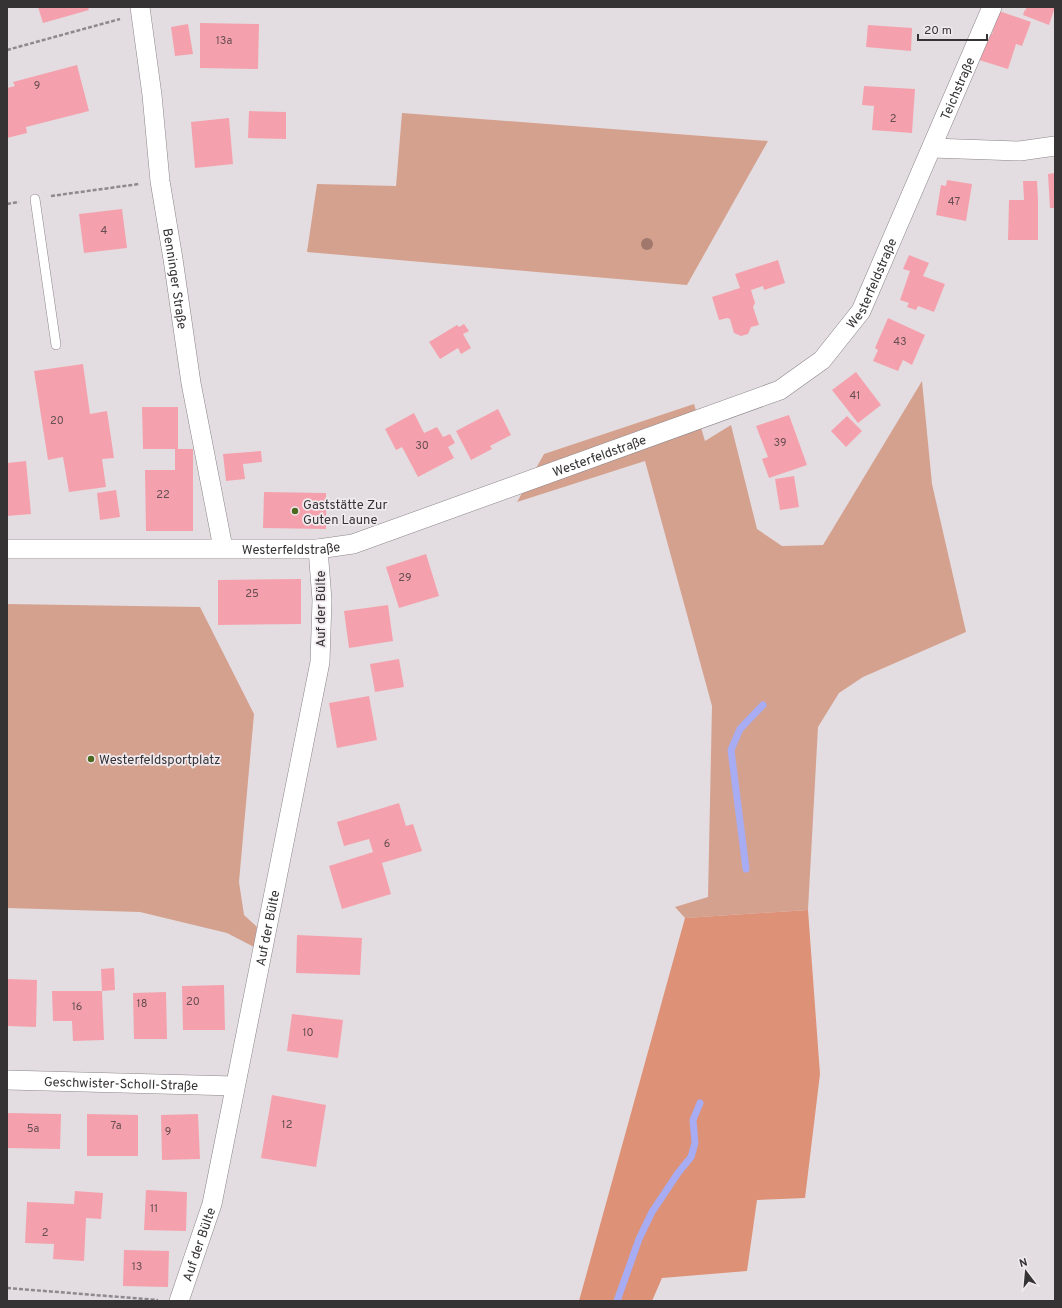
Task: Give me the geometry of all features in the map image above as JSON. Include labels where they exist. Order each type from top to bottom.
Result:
[{"type":"street","name":"Teichstraße","points":[[932,148],[992,7]]},
{"type":"street","name":"Benninger Straße","points":[[140,10],[152,95],[160,181],[191,383],[223,548]]},
{"type":"street","points":[[932,148],[1020,151],[1055,146]]},
{"type":"street","name":"Westerfeldstraße","points":[[7,549],[318,549],[353,544],[780,390],[822,360],[861,311],[932,148]]},
{"type":"street","name":"Auf der Bülte","points":[[170,1300],[212,1204],[320,662],[322,600],[318,549]]},
{"type":"street","name":"Geschwister-Scholl-Straße","points":[[7,1080],[235,1086]]},
{"type":"lane","points":[[35,198],[56,344]]},
{"type":"path","points":[[7,50],[140,10]]},
{"type":"path","points":[[35,198],[160,181]]},
{"type":"path","points":[[7,1288],[170,1300]]},
{"type":"shaded area","points":[[402,113],[768,141],[687,285],[307,252],[317,184],[396,186]]},
{"type":"shaded area","points":[[922,381],[932,484],[966,632],[863,677],[839,693],[818,727],[808,910],[685,918],[675,907],[708,897],[712,706],[645,461],[517,502],[544,454],[694,404],[705,441],[731,425],[757,529],[782,546],[823,545]]},
{"type":"shaded area","points":[[7,604],[200,607],[254,714],[239,882],[244,915],[257,927],[254,947],[227,933],[140,912],[7,908]]},
{"type":"shaded area","points":[[808,910],[820,1074],[805,1198],[757,1200],[747,1271],[662,1278],[652,1301],[579,1301],[685,918]]},
{"type":"building","points":[[38,7],[88,7],[89,10],[43,23]]},
{"type":"building","points":[[1026,7],[1055,7],[1049,25],[1023,15],[1025,9],[1026,12]]},
{"type":"building","points":[[999,11],[1031,22],[1022,46],[1016,44],[1008,69],[976,59],[985,32],[992,34]]},
{"type":"building","points":[[200,23],[259,24],[258,69],[200,68]]},
{"type":"building","points":[[188,24],[193,54],[175,56],[171,27]]},
{"type":"building","points":[[868,25],[912,28],[911,51],[866,47]]},
{"type":"building","points":[[77,65],[89,111],[26,127],[27,133],[7,138],[7,88],[15,86],[13,82]]},
{"type":"building","points":[[864,86],[915,89],[912,133],[872,130],[874,106],[862,105]]},
{"type":"building","points":[[249,111],[286,112],[286,139],[248,138]]},
{"type":"building","points":[[229,118],[233,164],[195,168],[191,122]]},
{"type":"building","points":[[1055,173],[1055,208],[1050,208],[1048,174]]},
{"type":"building","points":[[947,180],[972,184],[966,221],[936,215],[941,185],[946,186]]},
{"type":"building","points":[[1023,181],[1037,181],[1038,240],[1008,240],[1009,200],[1024,200]]},
{"type":"building","points":[[122,209],[127,248],[84,253],[79,214]]},
{"type":"building","points":[[909,255],[929,263],[923,276],[945,284],[934,312],[918,306],[916,310],[907,307],[909,303],[900,300],[910,271],[903,269]]},
{"type":"building","points":[[778,260],[785,283],[764,290],[763,286],[751,290],[755,303],[753,307],[759,325],[751,327],[748,334],[741,336],[734,333],[730,319],[727,318],[719,320],[712,297],[740,288],[735,274]]},
{"type":"building","points":[[888,318],[925,335],[912,365],[903,360],[898,371],[873,361],[878,350],[875,348]]},
{"type":"building","points":[[464,324],[469,331],[463,334],[471,348],[461,354],[458,348],[440,359],[429,342],[457,325],[459,327]]},
{"type":"building","points":[[83,364],[90,414],[107,411],[114,458],[102,459],[106,487],[69,492],[63,457],[48,460],[34,371]]},
{"type":"building","points":[[856,372],[881,405],[858,423],[832,390]]},
{"type":"building","points":[[142,407],[178,407],[178,449],[193,449],[193,531],[146,531],[145,470],[175,470],[175,449],[143,449]]},
{"type":"building","points":[[498,409],[511,435],[490,446],[492,449],[471,460],[456,431]]},
{"type":"building","points":[[414,413],[424,433],[437,427],[443,437],[450,434],[455,443],[448,447],[454,458],[418,477],[402,447],[396,450],[385,429]]},
{"type":"building","points":[[789,415],[807,465],[769,478],[762,459],[768,457],[756,426]]},
{"type":"building","points":[[847,416],[862,431],[846,447],[831,431]]},
{"type":"building","points":[[261,451],[262,462],[243,464],[245,479],[226,481],[223,454]]},
{"type":"building","points":[[26,461],[31,514],[7,516],[7,463]]},
{"type":"building","points":[[794,476],[799,507],[780,510],[775,479]]},
{"type":"building","points":[[116,490],[120,517],[100,520],[97,493]]},
{"type":"building","name":"Gaststätte Zur Guten Laune","points":[[264,492],[326,493],[326,529],[263,528]]},
{"type":"building","points":[[426,554],[439,596],[399,608],[386,567]]},
{"type":"building","points":[[301,579],[301,624],[218,625],[218,580]]},
{"type":"building","points":[[388,605],[393,641],[349,648],[344,611]]},
{"type":"building","points":[[399,659],[404,687],[375,692],[370,664]]},
{"type":"building","points":[[369,696],[377,740],[337,748],[329,703]]},
{"type":"building","points":[[399,803],[406,826],[413,824],[422,851],[382,863],[391,894],[342,909],[329,866],[373,852],[369,839],[344,846],[337,822]]},
{"type":"building","points":[[297,935],[362,938],[360,975],[296,973]]},
{"type":"building","points":[[114,968],[115,990],[102,991],[101,969]]},
{"type":"building","points":[[7,979],[37,980],[36,1027],[7,1026]]},
{"type":"building","points":[[224,985],[225,1030],[183,1030],[182,986]]},
{"type":"building","points":[[52,991],[102,991],[104,1040],[73,1041],[72,1021],[53,1021]]},
{"type":"building","points":[[166,992],[167,1039],[134,1039],[133,993]]},
{"type":"building","points":[[292,1014],[343,1020],[338,1058],[287,1051]]},
{"type":"building","points":[[272,1095],[326,1105],[316,1167],[261,1158]]},
{"type":"building","points":[[7,1113],[61,1114],[60,1149],[7,1148]]},
{"type":"building","points":[[87,1114],[138,1115],[138,1156],[87,1156]]},
{"type":"building","points":[[198,1114],[200,1159],[162,1160],[161,1115]]},
{"type":"building","points":[[146,1190],[187,1192],[186,1231],[144,1230]]},
{"type":"building","points":[[75,1191],[103,1193],[101,1219],[86,1218],[84,1261],[53,1259],[54,1244],[25,1243],[27,1202],[74,1204]]},
{"type":"building","points":[[124,1250],[169,1251],[168,1287],[123,1286]]},
{"type":"waterway","points":[[746,869],[731,750],[740,729],[763,705]]},
{"type":"waterway","points":[[617,1301],[639,1239],[652,1212],[678,1173],[691,1157],[695,1143],[693,1120],[700,1103]]},
{"type":"place","name":"Gaststätte Zur Guten Laune","points":[[295,511]]},
{"type":"place","name":"Westerfeldsportplatz","points":[[91,759]]}]
